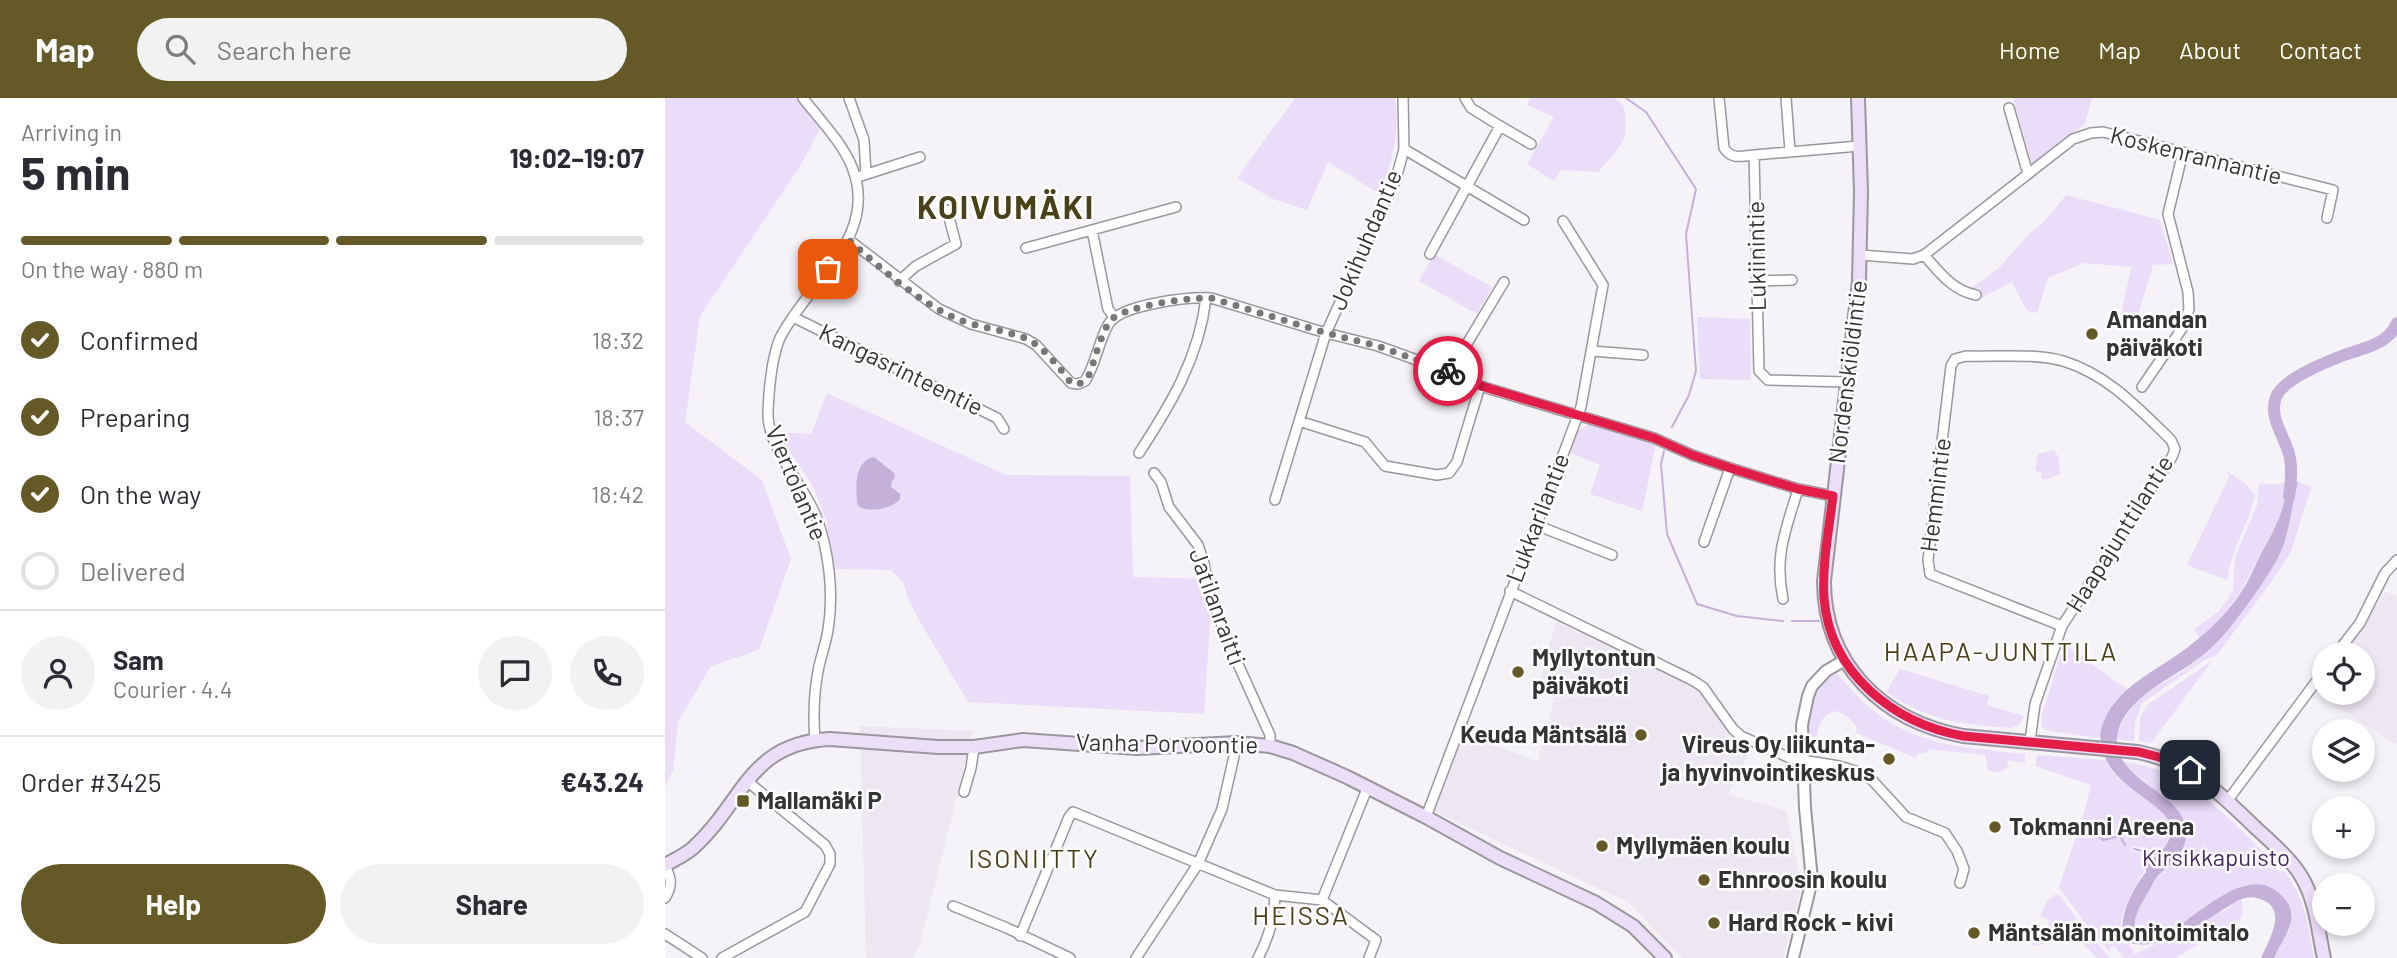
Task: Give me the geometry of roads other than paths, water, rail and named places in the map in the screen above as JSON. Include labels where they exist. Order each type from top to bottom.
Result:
[{"type":"main road","name":"Nordenskiöldintie","points":[[1858,98],[1860,255],[1857,307],[1826,550],[1825,602],[1836,643],[1845,660],[1876,698],[1899,714],[1939,732],[2149,754],[2190,770],[2228,800],[2281,852],[2301,876],[2312,903],[2324,958]]},
{"type":"main road","name":"Vanha Porvoontie","points":[[665,865],[690,851],[711,831],[747,781],[780,750],[815,740],[938,747],[974,747],[1023,740],[1137,748],[1237,743],[1270,746],[1315,763],[1426,817],[1500,858],[1614,914],[1633,926],[1665,958]]},
{"type":"street","name":"Viertolantie","points":[[803,98],[844,152],[856,177],[858,209],[849,240],[793,317],[779,341],[768,413],[768,425],[774,441],[815,515],[824,542],[830,604],[828,630],[818,670],[815,740]]},
{"type":"street","points":[[849,98],[864,141],[866,174]]},
{"type":"street","name":"Jokihuhdantie","points":[[1275,500],[1326,333],[1395,179],[1404,149],[1403,98]]},
{"type":"street","points":[[1465,98],[1471,108],[1531,144]]},
{"type":"street","points":[[1719,98],[1724,148],[1729,155],[1735,157],[1859,146]]},
{"type":"street","points":[[1786,98],[1790,151]]},
{"type":"street","points":[[2009,108],[2028,174]]},
{"type":"street","points":[[1430,254],[1500,126]]},
{"type":"street","name":"Koskenrannantie","points":[[1924,255],[2073,139],[2091,133],[2102,132],[2333,190],[2327,218]]},
{"type":"street","points":[[1404,149],[1524,220]]},
{"type":"street","points":[[2142,387],[2183,327],[2189,309],[2188,292],[2168,214],[2183,152]]},
{"type":"street","name":"Lukiinintie","points":[[1754,155],[1759,371],[1762,377],[1776,381],[1846,382]]},
{"type":"street","points":[[856,177],[921,157]]},
{"type":"street","points":[[1026,248],[1176,207]]},
{"type":"street","points":[[899,281],[916,266],[955,244],[947,210]]},
{"type":"street","name":"Lukkarilantie","points":[[1426,817],[1579,414],[1603,285],[1563,221]]},
{"type":"street","points":[[1092,230],[1108,309],[1114,317]]},
{"type":"street","points":[[849,240],[899,281],[955,318],[1026,339],[1045,354],[1071,383],[1085,382],[1107,327],[1114,317],[1126,311],[1206,298],[1378,346],[1481,386],[1654,438],[1730,468],[1798,489],[1833,496]]},
{"type":"street","points":[[1860,255],[1913,259],[1924,255],[1961,292],[1976,295]]},
{"type":"street","points":[[1758,281],[1791,280]]},
{"type":"street","points":[[1450,372],[1504,282]]},
{"type":"street","points":[[1139,453],[1189,368],[1206,298]]},
{"type":"street","name":"Kangasrinteentie","points":[[793,317],[997,418],[1004,429]]},
{"type":"street","points":[[1592,351],[1643,355]]},
{"type":"street","name":"Haapajunttilantie","points":[[1955,359],[1980,356],[2049,358],[2064,361],[2115,387],[2171,440],[2175,449],[2062,626],[2035,704],[2030,741]]},
{"type":"street","name":"Hemmintie","points":[[1955,359],[1951,366],[1927,560],[1930,574],[2062,626]]},
{"type":"street","points":[[1299,421],[1365,442],[1385,466],[1437,475],[1449,473],[1457,462],[1481,386]]},
{"type":"street","points":[[1704,542],[1730,468]]},
{"type":"street","name":"Jatilanraitti","points":[[1154,473],[1161,482],[1169,507],[1198,545],[1208,588],[1228,642],[1270,736],[1270,746]]},
{"type":"street","points":[[1783,599],[1778,561],[1798,489]]},
{"type":"street","points":[[1536,526],[1612,555]]},
{"type":"street","points":[[2345,642],[2360,622],[2385,573],[2397,560]]},
{"type":"street","points":[[1510,591],[1692,680],[1703,687],[1741,736],[1779,754],[1803,761],[1839,766],[1867,775],[1906,817],[1945,833],[1957,851],[1964,869],[1960,883]]},
{"type":"street","points":[[1793,958],[1812,880],[1804,808],[1802,725],[1808,696],[1819,677],[1845,660]]},
{"type":"street","points":[[2228,800],[2312,687]]},
{"type":"street","points":[[1136,958],[1198,864],[1222,810],[1237,743]]},
{"type":"street","points":[[964,792],[974,747]]},
{"type":"street","points":[[722,958],[806,912],[830,864],[830,854],[825,845],[747,781]]},
{"type":"street","points":[[1322,900],[1367,789]]},
{"type":"street","points":[[1020,936],[1073,812],[1275,895],[1322,900],[1376,940],[1369,958]]},
{"type":"street","points":[[665,865],[672,885],[665,898]]},
{"type":"street","points":[[1258,958],[1270,933],[1275,895]]},
{"type":"street","points":[[953,906],[1070,958]]},
{"type":"street","points":[[665,934],[702,958]]},
{"type":"waterway","points":[[1626,98],[1646,112],[1696,189],[1686,234],[1696,371],[1689,395],[1672,427]]},
{"type":"waterway","points":[[2289,496],[2290,458],[2274,413],[2276,397],[2280,390],[2306,372],[2381,341],[2397,323]]},
{"type":"waterway","points":[[1664,451],[1661,464],[1667,534],[1697,604],[1737,616],[1783,621]]},
{"type":"waterway","points":[[1792,621],[1819,621]]},
{"type":"waterway","points":[[2093,831],[2103,840],[2120,836],[2125,845]]},
{"type":"waterway","points":[[2134,849],[2161,855]]},
{"type":"place","name":"Amandan päiväkoti","points":[[2092,334]]},
{"type":"place","name":"Myllytontun päiväkoti","points":[[1518,672]]},
{"type":"place","name":"Keuda Mäntsälä","points":[[1641,735]]},
{"type":"place","name":"Vireus Oy liikunta- ja hyvinvointikeskus","points":[[1889,759]]},
{"type":"place","name":"Mallamäki P","points":[[743,801]]},
{"type":"place","name":"Tokmanni Areena","points":[[1995,827]]},
{"type":"place","name":"Myllymäen koulu","points":[[1602,846]]},
{"type":"place","name":"Ehnroosin koulu","points":[[1704,880]]},
{"type":"place","name":"Hard Rock - kivi","points":[[1714,923]]},
{"type":"place","name":"Mäntsälän monitoimitalo","points":[[1974,933]]},
{"type":"district","name":"KOIVUMÄKI","points":[[1006,208]]},
{"type":"district","name":"HAAPA-JUNTTILA","points":[[2001,652]]},
{"type":"district","name":"ISONIITTY","points":[[1034,859]]},
{"type":"district","name":"HEISSA","points":[[1301,916]]},
{"type":"park label","name":"Kirsikkapuisto","points":[[2216,858]]}]
